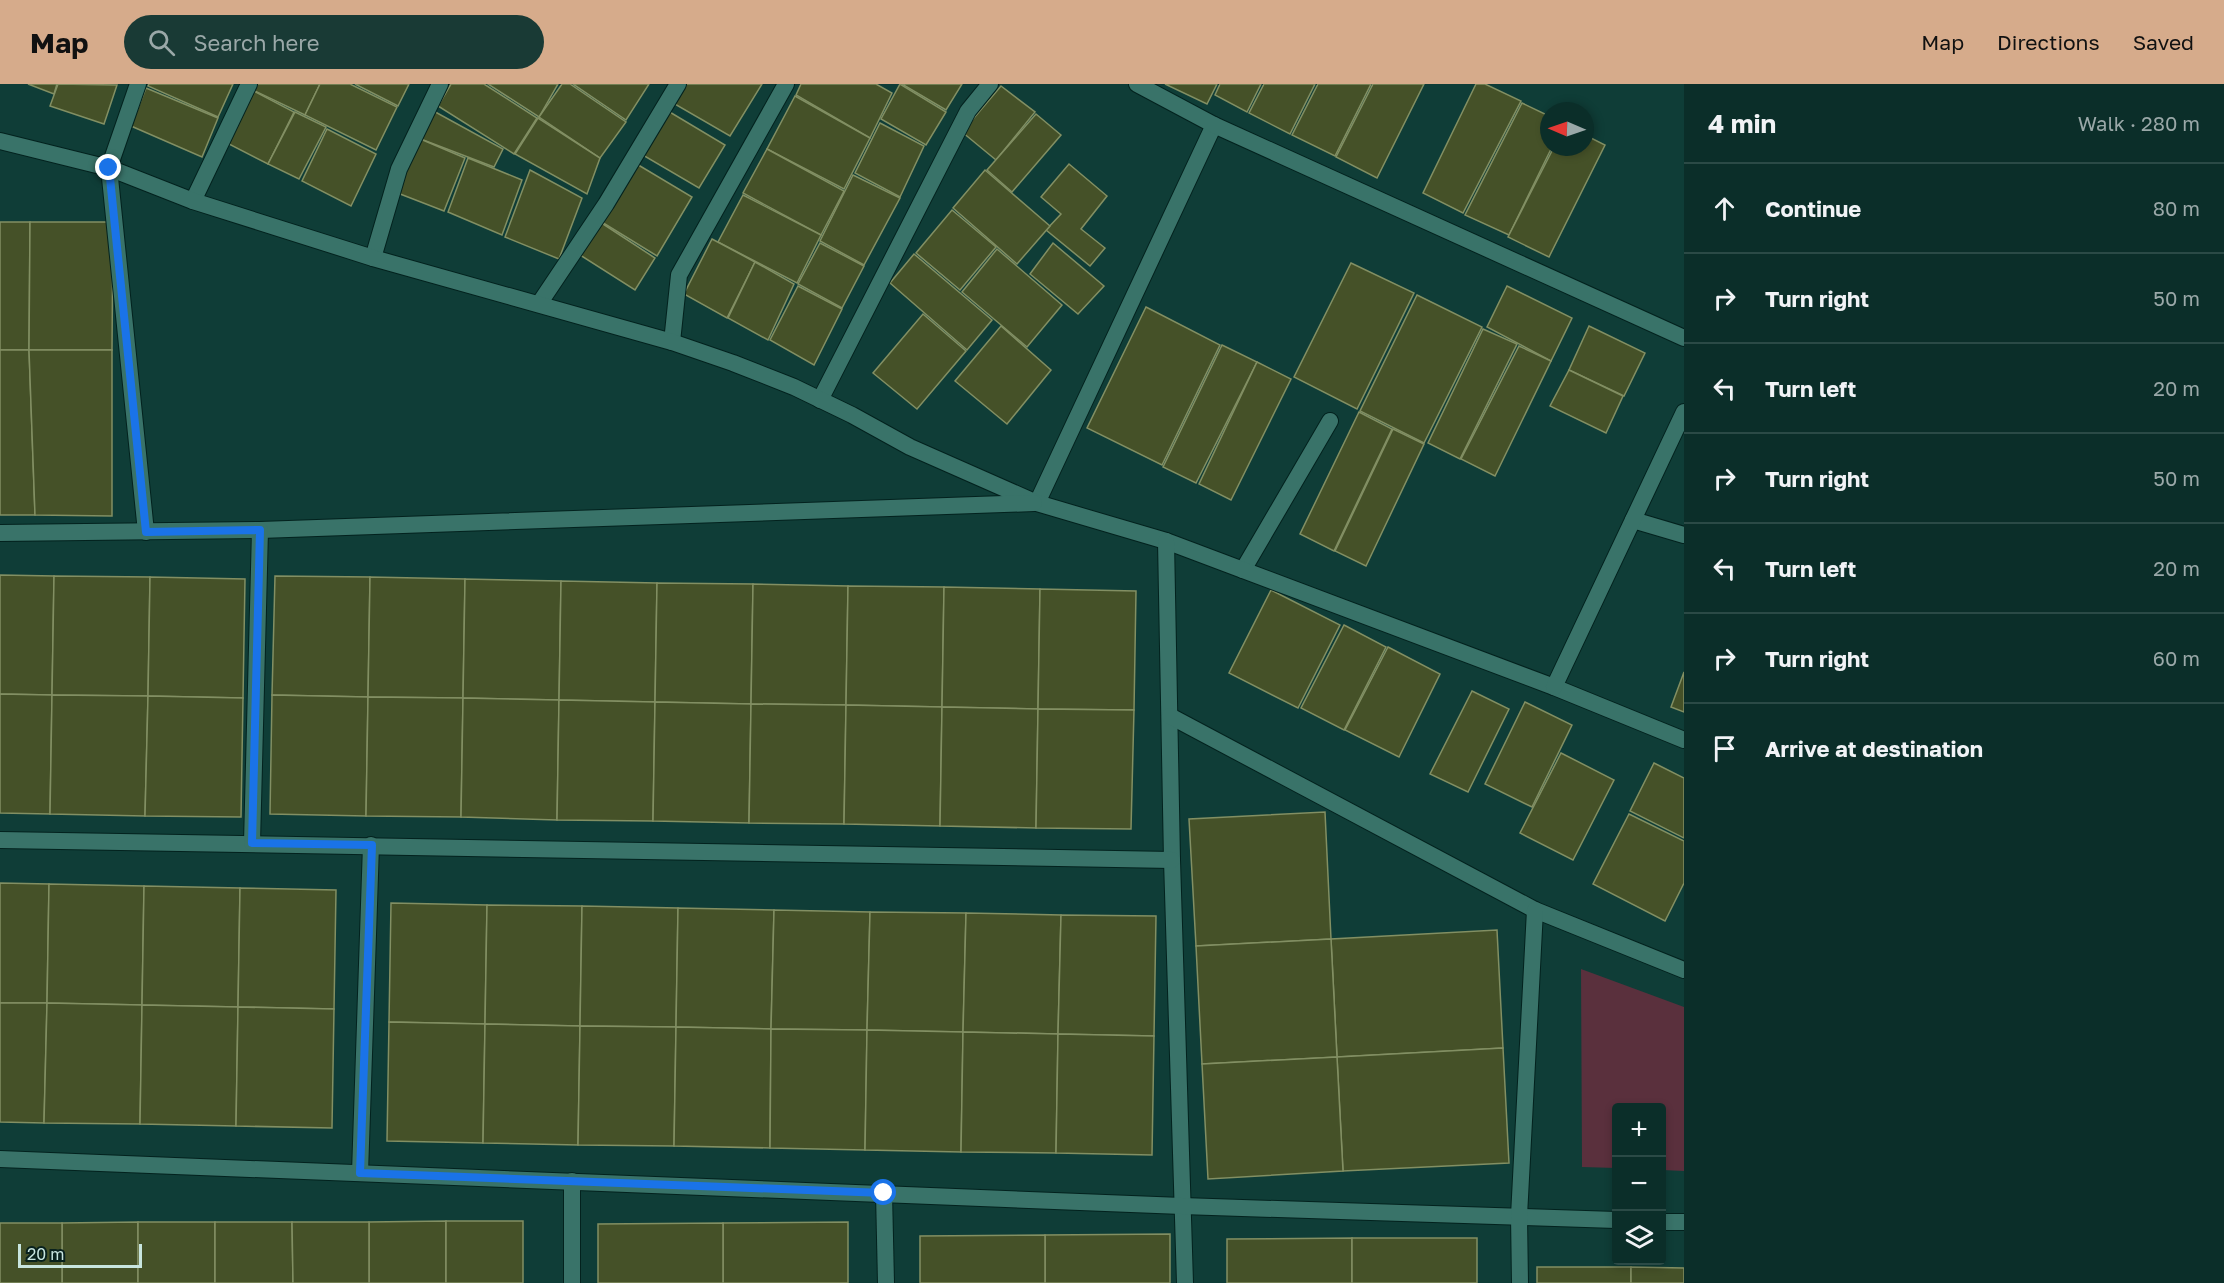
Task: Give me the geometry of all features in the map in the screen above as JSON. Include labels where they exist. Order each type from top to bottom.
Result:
[{"type":"street","points":[[138,84],[109,168],[146,532]]},
{"type":"street","points":[[193,201],[249,84]]},
{"type":"street","points":[[373,258],[399,169],[440,84]]},
{"type":"street","points":[[539,304],[606,204],[678,84]]},
{"type":"street","points":[[672,342],[679,275],[786,84]]},
{"type":"street","points":[[820,400],[968,111],[990,84]]},
{"type":"street","points":[[1137,84],[1214,124],[1684,338]]},
{"type":"street","points":[[1037,503],[1214,124]]},
{"type":"street","points":[[0,141],[109,168],[193,201],[373,258],[672,342],[733,363],[820,400],[910,447],[1037,503],[1166,542],[1243,570],[1554,687],[1684,740]]},
{"type":"street","points":[[1554,687],[1684,412]]},
{"type":"street","points":[[1243,570],[1330,421]]},
{"type":"street","points":[[0,534],[260,530],[1037,503]]},
{"type":"street","points":[[1633,520],[1684,535]]},
{"type":"street","points":[[252,843],[260,530]]},
{"type":"street","points":[[1166,542],[1172,860],[1185,1283]]},
{"type":"street","points":[[1170,716],[1535,910],[1684,970]]},
{"type":"street","points":[[0,840],[1172,860]]},
{"type":"street","points":[[360,1173],[372,845]]},
{"type":"street","points":[[1520,1283],[1519,1216],[1535,910]]},
{"type":"street","points":[[0,1160],[1182,1206],[1612,1220]]},
{"type":"street","points":[[572,1181],[572,1283]]},
{"type":"street","points":[[884,1193],[886,1283]]},
{"type":"street","points":[[1666,1222],[1684,1222]]},
{"type":"shaded area","points":[[1581,969],[1684,1007],[1684,1171],[1666,1170],[1666,1103],[1612,1103],[1612,1168],[1582,1167]]},
{"type":"building","points":[[28,84],[57,84],[54,94]]},
{"type":"building","points":[[58,84],[117,85],[104,124],[50,106]]},
{"type":"building","points":[[149,84],[233,84],[218,117],[148,86]]},
{"type":"building","points":[[256,84],[320,84],[305,115],[253,90]]},
{"type":"building","points":[[320,84],[350,84],[397,107],[376,150],[305,115]]},
{"type":"building","points":[[355,84],[409,84],[398,106]]},
{"type":"building","points":[[451,84],[484,84],[537,118],[514,154],[438,106]]},
{"type":"building","points":[[488,84],[558,84],[539,117]]},
{"type":"building","points":[[562,84],[570,84],[626,122],[600,158],[539,117]]},
{"type":"building","points":[[573,84],[649,84],[626,120]]},
{"type":"building","points":[[685,84],[762,84],[730,136],[673,103]]},
{"type":"building","points":[[801,84],[876,84],[892,93],[870,138],[796,95]]},
{"type":"building","points":[[900,84],[946,112],[926,145],[881,119]]},
{"type":"building","points":[[902,84],[962,84],[946,110]]},
{"type":"building","points":[[1165,84],[1217,84],[1207,104]]},
{"type":"building","points":[[1220,84],[1261,84],[1247,112],[1215,95]]},
{"type":"building","points":[[1264,84],[1315,84],[1290,134],[1249,113]]},
{"type":"building","points":[[1318,84],[1371,84],[1335,156],[1292,135]]},
{"type":"building","points":[[1373,84],[1424,84],[1377,178],[1336,157]]},
{"type":"building","points":[[1476,84],[1485,84],[1521,101],[1463,213],[1423,193]]},
{"type":"building","points":[[1001,86],[1035,112],[996,160],[962,132]]},
{"type":"building","points":[[146,88],[218,118],[202,157],[131,126]]},
{"type":"building","points":[[252,90],[294,112],[268,164],[225,142]]},
{"type":"building","points":[[795,96],[870,138],[844,189],[767,149]]},
{"type":"building","points":[[1522,103],[1540,112],[1540,156],[1548,156],[1509,235],[1465,215]]},
{"type":"building","points":[[428,108],[503,149],[494,167],[418,138]]},
{"type":"building","points":[[668,111],[725,145],[699,188],[641,154]]},
{"type":"building","points":[[295,112],[326,127],[299,179],[268,164]]},
{"type":"building","points":[[1036,114],[1061,135],[1012,192],[987,170]]},
{"type":"building","points":[[538,118],[600,158],[587,194],[515,154]]},
{"type":"building","points":[[880,123],[924,146],[900,197],[855,173]]},
{"type":"building","points":[[327,129],[376,154],[351,206],[302,181]]},
{"type":"building","points":[[418,138],[465,158],[444,211],[395,192]]},
{"type":"building","points":[[1594,140],[1605,145],[1549,257],[1508,237],[1549,156],[1594,156]]},
{"type":"building","points":[[767,149],[844,191],[821,235],[743,193]]},
{"type":"building","points":[[468,158],[522,180],[502,235],[448,212]]},
{"type":"building","points":[[635,163],[692,197],[657,256],[600,221]]},
{"type":"building","points":[[1069,164],[1107,196],[1081,229],[1105,248],[1090,266],[1046,230],[1061,214],[1041,197]]},
{"type":"building","points":[[530,170],[582,198],[559,259],[505,237]]},
{"type":"building","points":[[985,170],[1050,226],[1017,264],[953,208]]},
{"type":"building","points":[[853,175],[900,198],[864,265],[820,241]]},
{"type":"building","points":[[743,195],[821,235],[797,283],[718,242]]},
{"type":"building","points":[[952,210],[996,247],[960,290],[916,253]]},
{"type":"building","points":[[0,222],[30,222],[29,350],[0,350]]},
{"type":"building","points":[[30,222],[113,222],[112,350],[29,350]]},
{"type":"building","points":[[600,222],[655,258],[635,290],[580,255]]},
{"type":"building","points":[[712,239],[755,262],[727,318],[684,294]]},
{"type":"building","points":[[820,243],[864,266],[842,308],[798,284]]},
{"type":"building","points":[[1053,243],[1104,286],[1078,314],[1030,274]]},
{"type":"building","points":[[997,249],[1062,305],[1027,347],[962,292]]},
{"type":"building","points":[[914,254],[992,320],[967,350],[890,283]]},
{"type":"building","points":[[755,262],[794,284],[768,340],[728,318]]},
{"type":"building","points":[[1351,263],[1414,293],[1357,409],[1294,377]]},
{"type":"building","points":[[798,286],[842,309],[814,365],[770,340]]},
{"type":"building","points":[[1507,286],[1572,318],[1551,361],[1487,327]]},
{"type":"building","points":[[1417,295],[1482,327],[1424,443],[1360,411]]},
{"type":"building","points":[[1146,307],[1220,345],[1162,465],[1087,428]]},
{"type":"building","points":[[923,314],[966,351],[917,409],[873,373]]},
{"type":"building","points":[[1001,326],[1051,370],[1007,424],[955,381]]},
{"type":"building","points":[[1589,326],[1645,353],[1624,396],[1569,370]]},
{"type":"building","points":[[1483,329],[1517,344],[1460,459],[1428,443]]},
{"type":"building","points":[[1222,345],[1257,362],[1196,483],[1163,467]]},
{"type":"building","points":[[1519,346],[1551,361],[1495,476],[1461,459]]},
{"type":"building","points":[[0,350],[29,350],[35,515],[0,515]]},
{"type":"building","points":[[29,350],[112,350],[112,516],[35,515]]},
{"type":"building","points":[[1257,362],[1291,379],[1231,500],[1199,484]]},
{"type":"building","points":[[1569,370],[1623,396],[1606,433],[1550,406]]},
{"type":"building","points":[[1359,412],[1392,429],[1334,551],[1300,534]]},
{"type":"building","points":[[1393,429],[1424,444],[1366,566],[1335,551]]},
{"type":"building","points":[[0,575],[54,576],[52,695],[0,694]]},
{"type":"building","points":[[54,576],[150,577],[148,696],[52,695]]},
{"type":"building","points":[[275,576],[370,577],[368,697],[272,695]]},
{"type":"building","points":[[150,577],[245,579],[243,698],[148,696]]},
{"type":"building","points":[[370,577],[465,579],[463,698],[368,697]]},
{"type":"building","points":[[465,579],[561,581],[559,700],[463,698]]},
{"type":"building","points":[[561,581],[657,583],[655,702],[559,700]]},
{"type":"building","points":[[657,583],[753,584],[751,704],[655,702]]},
{"type":"building","points":[[753,584],[848,586],[846,705],[751,704]]},
{"type":"building","points":[[848,586],[944,587],[942,707],[846,705]]},
{"type":"building","points":[[944,587],[1040,589],[1038,709],[942,707]]},
{"type":"building","points":[[1040,589],[1136,591],[1134,710],[1038,709]]},
{"type":"building","points":[[1271,590],[1340,625],[1298,708],[1229,673]]},
{"type":"building","points":[[1344,625],[1386,647],[1344,730],[1301,708]]},
{"type":"building","points":[[1388,647],[1440,674],[1399,757],[1345,730]]},
{"type":"building","points":[[1684,672],[1684,712],[1671,707]]},
{"type":"building","points":[[1472,691],[1509,709],[1468,792],[1430,774]]},
{"type":"building","points":[[0,694],[52,695],[50,814],[0,813]]},
{"type":"building","points":[[52,695],[148,696],[145,816],[50,814]]},
{"type":"building","points":[[272,695],[368,697],[366,816],[270,814]]},
{"type":"building","points":[[148,696],[243,698],[241,817],[145,816]]},
{"type":"building","points":[[368,697],[463,698],[461,817],[366,816]]},
{"type":"building","points":[[463,698],[559,700],[557,820],[461,817]]},
{"type":"building","points":[[559,700],[655,702],[653,821],[557,820]]},
{"type":"building","points":[[655,702],[751,704],[749,823],[653,821]]},
{"type":"building","points":[[1525,702],[1572,725],[1532,807],[1485,784]]},
{"type":"building","points":[[751,704],[846,705],[844,824],[749,823]]},
{"type":"building","points":[[846,705],[942,707],[940,826],[844,824]]},
{"type":"building","points":[[942,707],[1038,709],[1036,828],[940,826]]},
{"type":"building","points":[[1038,709],[1134,710],[1131,829],[1036,828]]},
{"type":"building","points":[[1561,753],[1614,780],[1573,860],[1520,833]]},
{"type":"building","points":[[1654,763],[1684,778],[1684,838],[1630,811]]},
{"type":"building","points":[[1325,812],[1331,939],[1196,946],[1189,819]]},
{"type":"building","points":[[1629,814],[1684,841],[1684,883],[1665,921],[1593,884]]},
{"type":"building","points":[[0,883],[49,884],[47,1003],[0,1003]]},
{"type":"building","points":[[49,884],[144,886],[142,1005],[47,1003]]},
{"type":"building","points":[[144,886],[240,888],[238,1007],[142,1005]]},
{"type":"building","points":[[240,888],[336,890],[334,1009],[238,1007]]},
{"type":"building","points":[[391,903],[487,905],[485,1024],[389,1022]]},
{"type":"building","points":[[487,905],[582,906],[580,1026],[485,1024]]},
{"type":"building","points":[[582,906],[678,908],[676,1027],[580,1026]]},
{"type":"building","points":[[678,908],[774,910],[771,1029],[676,1027]]},
{"type":"building","points":[[774,910],[870,912],[867,1030],[771,1029]]},
{"type":"building","points":[[870,912],[966,913],[963,1032],[867,1030]]},
{"type":"building","points":[[966,913],[1061,915],[1058,1034],[963,1032]]},
{"type":"building","points":[[1061,915],[1156,916],[1154,1036],[1058,1034]]},
{"type":"building","points":[[1497,930],[1503,1048],[1337,1057],[1331,939]]},
{"type":"building","points":[[1331,939],[1337,1057],[1202,1064],[1196,946]]},
{"type":"building","points":[[0,1003],[47,1003],[44,1123],[0,1122]]},
{"type":"building","points":[[47,1003],[142,1005],[140,1124],[44,1123]]},
{"type":"building","points":[[142,1005],[238,1007],[236,1126],[140,1124]]},
{"type":"building","points":[[238,1007],[334,1009],[332,1128],[236,1126]]},
{"type":"building","points":[[389,1022],[485,1024],[483,1143],[387,1141]]},
{"type":"building","points":[[485,1024],[580,1026],[578,1145],[483,1143]]},
{"type":"building","points":[[580,1026],[676,1027],[674,1146],[578,1145]]},
{"type":"building","points":[[676,1027],[771,1029],[770,1148],[674,1146]]},
{"type":"building","points":[[771,1029],[867,1030],[865,1150],[770,1148]]},
{"type":"building","points":[[867,1030],[963,1032],[961,1152],[865,1150]]},
{"type":"building","points":[[963,1032],[1058,1034],[1056,1153],[961,1152]]},
{"type":"building","points":[[1058,1034],[1154,1036],[1152,1155],[1056,1153]]},
{"type":"building","points":[[1503,1048],[1509,1163],[1343,1171],[1337,1057]]},
{"type":"building","points":[[1337,1057],[1343,1171],[1208,1179],[1202,1064]]},
{"type":"building","points":[[446,1221],[446,1283],[369,1283],[369,1222]]},
{"type":"building","points":[[446,1221],[523,1221],[523,1283],[446,1283]]},
{"type":"building","points":[[138,1222],[138,1283],[62,1283],[62,1223]]},
{"type":"building","points":[[138,1222],[215,1222],[215,1283],[138,1283]]},
{"type":"building","points":[[215,1222],[292,1222],[293,1283],[215,1283]]},
{"type":"building","points":[[292,1222],[369,1222],[369,1283],[293,1283]]},
{"type":"building","points":[[848,1222],[848,1283],[723,1283],[723,1223]]},
{"type":"building","points":[[0,1223],[62,1223],[62,1283],[0,1283]]},
{"type":"building","points":[[723,1223],[723,1283],[598,1283],[598,1224]]},
{"type":"building","points":[[1170,1234],[1170,1283],[1045,1283],[1045,1235]]},
{"type":"building","points":[[1045,1235],[1045,1283],[920,1283],[920,1236]]},
{"type":"building","points":[[1352,1238],[1352,1283],[1227,1283],[1227,1239]]},
{"type":"building","points":[[1352,1238],[1477,1238],[1477,1283],[1352,1283]]},
{"type":"building","points":[[1537,1267],[1631,1267],[1631,1283],[1537,1283]]},
{"type":"building","points":[[1631,1267],[1684,1268],[1684,1283],[1631,1283]]},
{"type":"route","points":[[109,168],[146,532],[260,530],[252,843],[372,845],[360,1173],[884,1193]]}]
